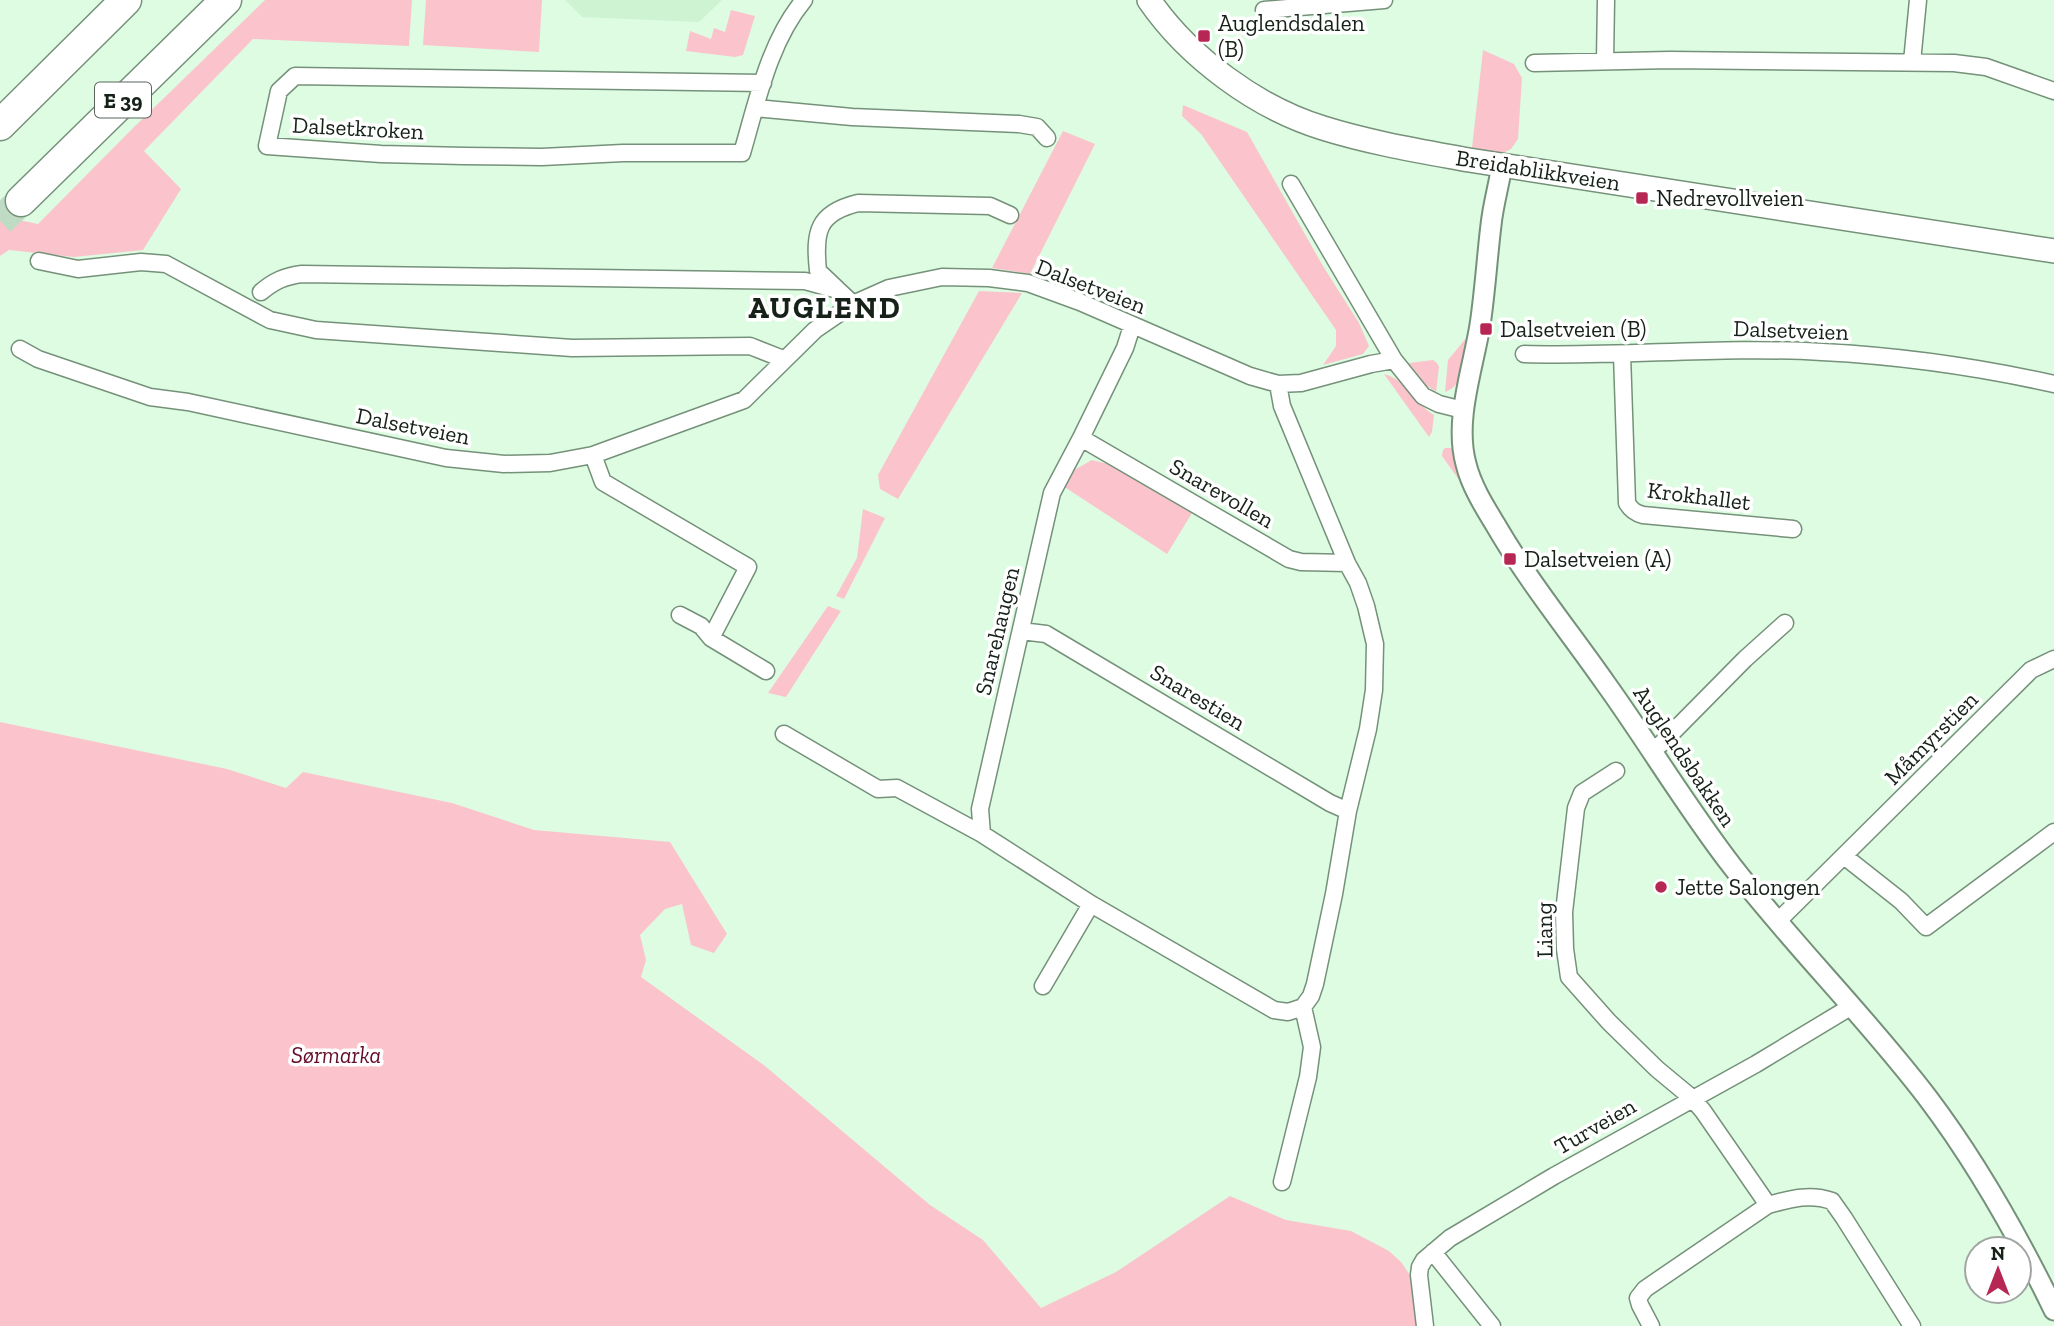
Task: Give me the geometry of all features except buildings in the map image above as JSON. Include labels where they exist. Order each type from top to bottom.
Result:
[{"type":"highway","points":[[0,125],[127,0]]},
{"type":"highway","name":"E 39","points":[[21,201],[226,0]]},
{"type":"main road","name":"Breidablikkveien","points":[[1149,0],[1184,43],[1227,77],[1265,103],[1321,127],[1377,142],[1502,165],[2054,251]]},
{"type":"street","points":[[804,0],[774,51],[755,108],[852,117],[1019,124],[1037,127],[1047,138]]},
{"type":"street","points":[[1264,10],[1384,0]]},
{"type":"street","points":[[1605,61],[1606,0]]},
{"type":"street","points":[[1912,62],[1918,0]]},
{"type":"street","points":[[1534,63],[1912,62],[1986,67],[2054,91]]},
{"type":"street","name":"Dalsetkroken","points":[[755,108],[742,153],[464,156],[381,154],[267,146],[279,91],[295,76],[763,83]]},
{"type":"street","name":"Auglendsbakken","points":[[1502,165],[1491,220],[1480,324],[1463,410],[1466,464],[1481,500],[1508,547],[1698,820],[1777,922],[1852,1006],[1928,1098],[2005,1217],[2054,1310]]},
{"type":"street","points":[[1291,184],[1394,360],[1423,396],[1439,404],[1463,410]]},
{"type":"street","points":[[853,304],[818,271],[816,244],[823,222],[838,208],[858,204],[990,206],[1010,215]]},
{"type":"street","points":[[39,261],[78,269],[141,262],[166,264],[270,320],[316,330],[572,348],[750,346],[783,359]]},
{"type":"street","points":[[261,292],[274,282],[290,275],[302,274],[805,281],[838,290]]},
{"type":"street","name":"Dalsetveien","points":[[20,349],[38,359],[150,397],[188,402],[446,458],[504,464],[550,463],[593,455],[744,400],[815,330],[853,304],[889,288],[942,277],[989,278],[1028,283],[1080,302],[1229,367],[1278,384],[1301,383],[1394,360]]},
{"type":"street","name":"Snarehaugen","points":[[982,834],[980,809],[1052,493],[1125,348],[1132,326]]},
{"type":"street","name":"Dalsetveien","points":[[1524,354],[1822,352],[1947,364],[2054,384]]},
{"type":"street","name":"Krokhallet","points":[[1622,354],[1626,495],[1631,509],[1636,514],[1643,515],[1793,529]]},
{"type":"street","points":[[784,734],[878,789],[897,788],[982,834],[1091,904],[1274,1010],[1288,1012],[1303,1007],[1315,984],[1348,811],[1368,729],[1375,667],[1374,644],[1366,606],[1282,406],[1278,384]]},
{"type":"street","name":"Snarevollen","points":[[1081,438],[1289,559],[1301,562],[1347,563]]},
{"type":"street","points":[[593,455],[603,482],[748,567],[711,638]]},
{"type":"street","points":[[680,615],[701,626],[711,638],[766,671]]},
{"type":"street","points":[[1651,750],[1661,744],[1745,659],[1785,623]]},
{"type":"street","name":"Snarestien","points":[[1021,631],[1046,634],[1330,803],[1348,811]]},
{"type":"street","name":"Måmyrstien","points":[[1777,922],[2031,670],[2054,659]]},
{"type":"street","name":"Liang","points":[[1616,771],[1582,793],[1576,808],[1564,912],[1569,976],[1657,1069],[1692,1098],[1768,1205]]},
{"type":"street","points":[[1844,856],[1901,901],[1926,927],[2054,832]]},
{"type":"street","points":[[1043,986],[1091,904]]},
{"type":"street","name":"Turveien","points":[[1424,1326],[1419,1275],[1424,1260],[1450,1238],[1554,1176],[1756,1064],[1852,1006]]},
{"type":"street","points":[[1282,1182],[1308,1077],[1312,1047],[1303,1007]]},
{"type":"street","points":[[1651,1326],[1638,1298],[1645,1289],[1768,1205],[1811,1196],[1832,1201],[1912,1326]]},
{"type":"street","points":[[1433,1252],[1492,1326]]},
{"type":"shaded area","points":[[565,0],[722,0],[699,22],[582,17]]},
{"type":"green space","points":[[265,0],[412,0],[409,46],[253,39],[144,151],[181,189],[143,250],[74,257],[9,250],[0,256],[0,216],[38,224]]},
{"type":"green space","points":[[426,0],[542,0],[539,52],[423,45]]},
{"type":"green space","points":[[731,10],[755,16],[743,55],[735,57],[686,51],[690,31],[711,39],[714,28],[725,32]]},
{"type":"green space","points":[[1483,50],[1514,64],[1522,78],[1518,139],[1511,149],[1501,154],[1472,148]]},
{"type":"green space","points":[[1183,105],[1247,132],[1323,266],[1359,323],[1369,346],[1363,354],[1323,365],[1336,346],[1336,330],[1201,134],[1182,116]]},
{"type":"green space","points":[[1063,131],[1095,144],[1030,274],[992,268]]},
{"type":"green space","points":[[979,291],[1022,293],[898,499],[880,489],[878,475]]},
{"type":"green space","points":[[1467,337],[1461,377],[1445,392],[1448,360]]},
{"type":"green space","points":[[1433,360],[1439,367],[1436,392],[1426,385],[1409,363]]},
{"type":"green space","points":[[1384,374],[1398,381],[1434,415],[1429,437]]},
{"type":"green space","points":[[1445,448],[1453,448],[1462,484],[1442,456]]},
{"type":"green space","points":[[1092,460],[1108,464],[1192,513],[1167,554],[1063,486],[1074,470]]},
{"type":"green space","points":[[863,509],[885,518],[844,599],[836,596],[857,558]]},
{"type":"green space","points":[[828,606],[841,611],[786,697],[768,693]]},
{"type":"green space","name":"Sørmarka","points":[[0,722],[227,769],[286,788],[303,772],[452,803],[534,830],[670,842],[727,934],[714,953],[691,945],[682,904],[665,909],[640,935],[646,960],[641,977],[765,1066],[930,1205],[983,1240],[1041,1308],[1116,1272],[1230,1196],[1286,1220],[1351,1231],[1389,1251],[1410,1275],[1417,1326],[0,1326]]},
{"type":"tunnel","points":[[0,221],[21,201]]},
{"type":"place","name":"Auglendsdalen (B)","points":[[1204,36]]},
{"type":"place","name":"Nedrevollveien","points":[[1642,198]]},
{"type":"place","name":"Dalsetveien (B)","points":[[1486,329]]},
{"type":"place","name":"Dalsetveien (A)","points":[[1510,559]]},
{"type":"place","name":"Jette Salongen","points":[[1661,887]]},
{"type":"district","name":"AUGLEND","points":[[825,308]]}]
